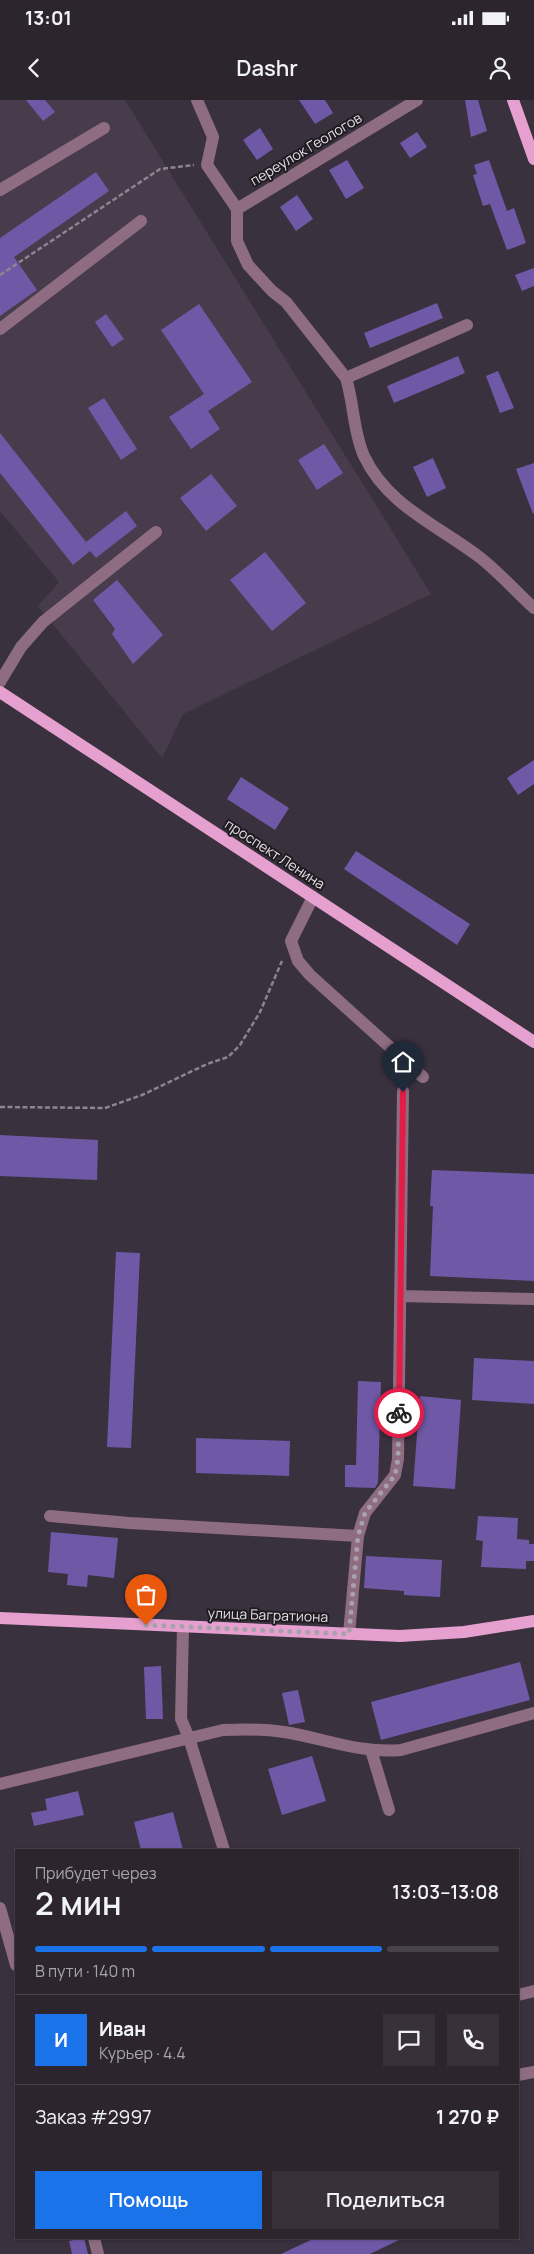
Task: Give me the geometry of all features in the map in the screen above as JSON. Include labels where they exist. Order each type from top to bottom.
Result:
[{"type":"main road","points":[[513,100],[534,159]]},
{"type":"main road","name":"проспект Ленина","points":[[0,692],[534,1042]]},
{"type":"main road","name":"улица Багратиона","points":[[0,1618],[400,1636],[464,1632],[534,1621]]},
{"type":"street","points":[[197,100],[213,137],[207,165],[237,209],[237,241],[248,265],[272,291],[286,302],[346,378],[350,391],[355,432],[365,457],[394,497],[478,556],[534,608]]},
{"type":"street","name":"переулок Геологов","points":[[237,209],[417,100]]},
{"type":"street","points":[[0,190],[104,128]]},
{"type":"street","points":[[0,329],[141,221]]},
{"type":"street","points":[[346,378],[467,325]]},
{"type":"street","points":[[0,682],[21,647],[43,622],[156,532]]},
{"type":"street","points":[[313,897],[291,941],[298,960],[310,975],[423,1077]]},
{"type":"street","points":[[349,1634],[358,1536],[365,1513],[395,1475],[398,1459],[403,1092]]},
{"type":"street","points":[[400,1296],[534,1299]]},
{"type":"street","points":[[50,1516],[129,1524],[358,1536]]},
{"type":"street","points":[[183,1627],[181,1719],[189,1738],[224,1849]]},
{"type":"street","points":[[0,1784],[223,1730],[253,1729],[285,1732],[371,1750],[401,1750],[534,1713]]},
{"type":"street","points":[[371,1750],[389,1810]]},
{"type":"street","points":[[0,1908],[15,1961]]},
{"type":"street","points":[[519,1995],[534,1991]]},
{"type":"street","points":[[519,2075],[534,2072]]},
{"type":"street","points":[[94,2239],[98,2254]]},
{"type":"path","points":[[0,274],[160,169],[207,165]]},
{"type":"path","points":[[0,1107],[105,1108],[142,1095],[228,1056],[240,1046],[260,1012],[291,941]]},
{"type":"shaded area","points":[[0,100],[125,100],[431,594],[183,714],[162,758],[38,606],[59,582],[0,511]]},
{"type":"building","points":[[26,100],[45,100],[55,112],[43,121]]},
{"type":"building","points":[[299,100],[325,100],[333,113],[315,124]]},
{"type":"building","points":[[465,100],[478,100],[487,131],[471,137]]},
{"type":"building","points":[[260,128],[273,149],[257,160],[243,140]]},
{"type":"building","points":[[417,132],[427,147],[410,158],[400,143]]},
{"type":"building","points":[[347,160],[364,188],[346,199],[329,170]]},
{"type":"building","points":[[489,160],[507,211],[514,208],[526,243],[507,250],[490,204],[483,206],[473,175],[477,174],[474,165]]},
{"type":"building","points":[[96,172],[109,191],[14,257],[37,290],[0,316],[0,238]]},
{"type":"building","points":[[297,195],[313,219],[296,231],[280,207]]},
{"type":"building","points":[[534,268],[534,286],[522,291],[515,275]]},
{"type":"building","points":[[437,303],[443,318],[370,348],[364,333]]},
{"type":"building","points":[[199,304],[252,382],[208,411],[220,429],[191,449],[169,417],[204,394],[161,330]]},
{"type":"building","points":[[106,314],[124,339],[112,347],[95,322]]},
{"type":"building","points":[[458,356],[465,373],[394,403],[387,386]]},
{"type":"building","points":[[498,371],[514,408],[500,413],[486,376]]},
{"type":"building","points":[[104,398],[137,449],[121,460],[88,408]]},
{"type":"building","points":[[0,433],[86,542],[126,511],[137,526],[96,558],[90,551],[73,565],[0,473]]},
{"type":"building","points":[[324,444],[343,473],[317,490],[298,460]]},
{"type":"building","points":[[433,458],[446,488],[427,497],[413,467]]},
{"type":"building","points":[[534,463],[534,513],[533,514],[516,469]]},
{"type":"building","points":[[211,474],[237,506],[206,531],[180,498]]},
{"type":"building","points":[[265,552],[306,603],[272,631],[230,580]]},
{"type":"building","points":[[117,580],[163,635],[133,664],[112,634],[115,629],[93,600]]},
{"type":"building","points":[[534,760],[534,784],[518,795],[507,778]]},
{"type":"building","points":[[241,777],[289,808],[275,830],[227,799]]},
{"type":"building","points":[[356,851],[470,924],[457,945],[344,869]]},
{"type":"building","points":[[0,1135],[98,1140],[97,1180],[0,1176]]},
{"type":"building","points":[[432,1170],[534,1174],[534,1281],[430,1276],[433,1206],[430,1206]]},
{"type":"building","points":[[116,1252],[140,1253],[131,1448],[107,1447]]},
{"type":"building","points":[[474,1358],[534,1361],[534,1404],[472,1400]]},
{"type":"building","points":[[358,1381],[381,1382],[378,1483],[375,1488],[345,1487],[345,1465],[356,1465]]},
{"type":"building","points":[[420,1396],[461,1400],[455,1489],[413,1486]]},
{"type":"building","points":[[196,1438],[290,1441],[289,1476],[196,1473]]},
{"type":"building","points":[[478,1516],[518,1518],[517,1539],[529,1540],[529,1544],[534,1544],[534,1561],[526,1561],[526,1569],[481,1567],[483,1541],[476,1540]]},
{"type":"building","points":[[51,1532],[118,1538],[114,1578],[88,1575],[87,1587],[67,1585],[68,1574],[48,1572]]},
{"type":"building","points":[[366,1556],[442,1560],[440,1597],[404,1595],[404,1591],[364,1588]]},
{"type":"building","points":[[520,1662],[530,1700],[381,1740],[371,1702]]},
{"type":"building","points":[[161,1666],[163,1719],[146,1719],[144,1667]]},
{"type":"building","points":[[298,1690],[305,1722],[289,1725],[282,1693]]},
{"type":"building","points":[[312,1756],[326,1801],[282,1815],[268,1769]]},
{"type":"building","points":[[78,1791],[84,1815],[34,1826],[31,1813],[47,1810],[45,1799]]},
{"type":"building","points":[[173,1812],[183,1849],[141,1849],[134,1822]]},
{"type":"building","points":[[84,2239],[88,2254],[72,2254],[69,2241]]},
{"type":"building","points":[[313,2239],[401,2239],[370,2254],[281,2254]]},
{"type":"way so far","points":[[146,1625],[349,1634],[358,1536],[365,1513],[395,1475],[398,1459],[399,1413]]},
{"type":"route","points":[[399,1413],[403,1092]]}]
